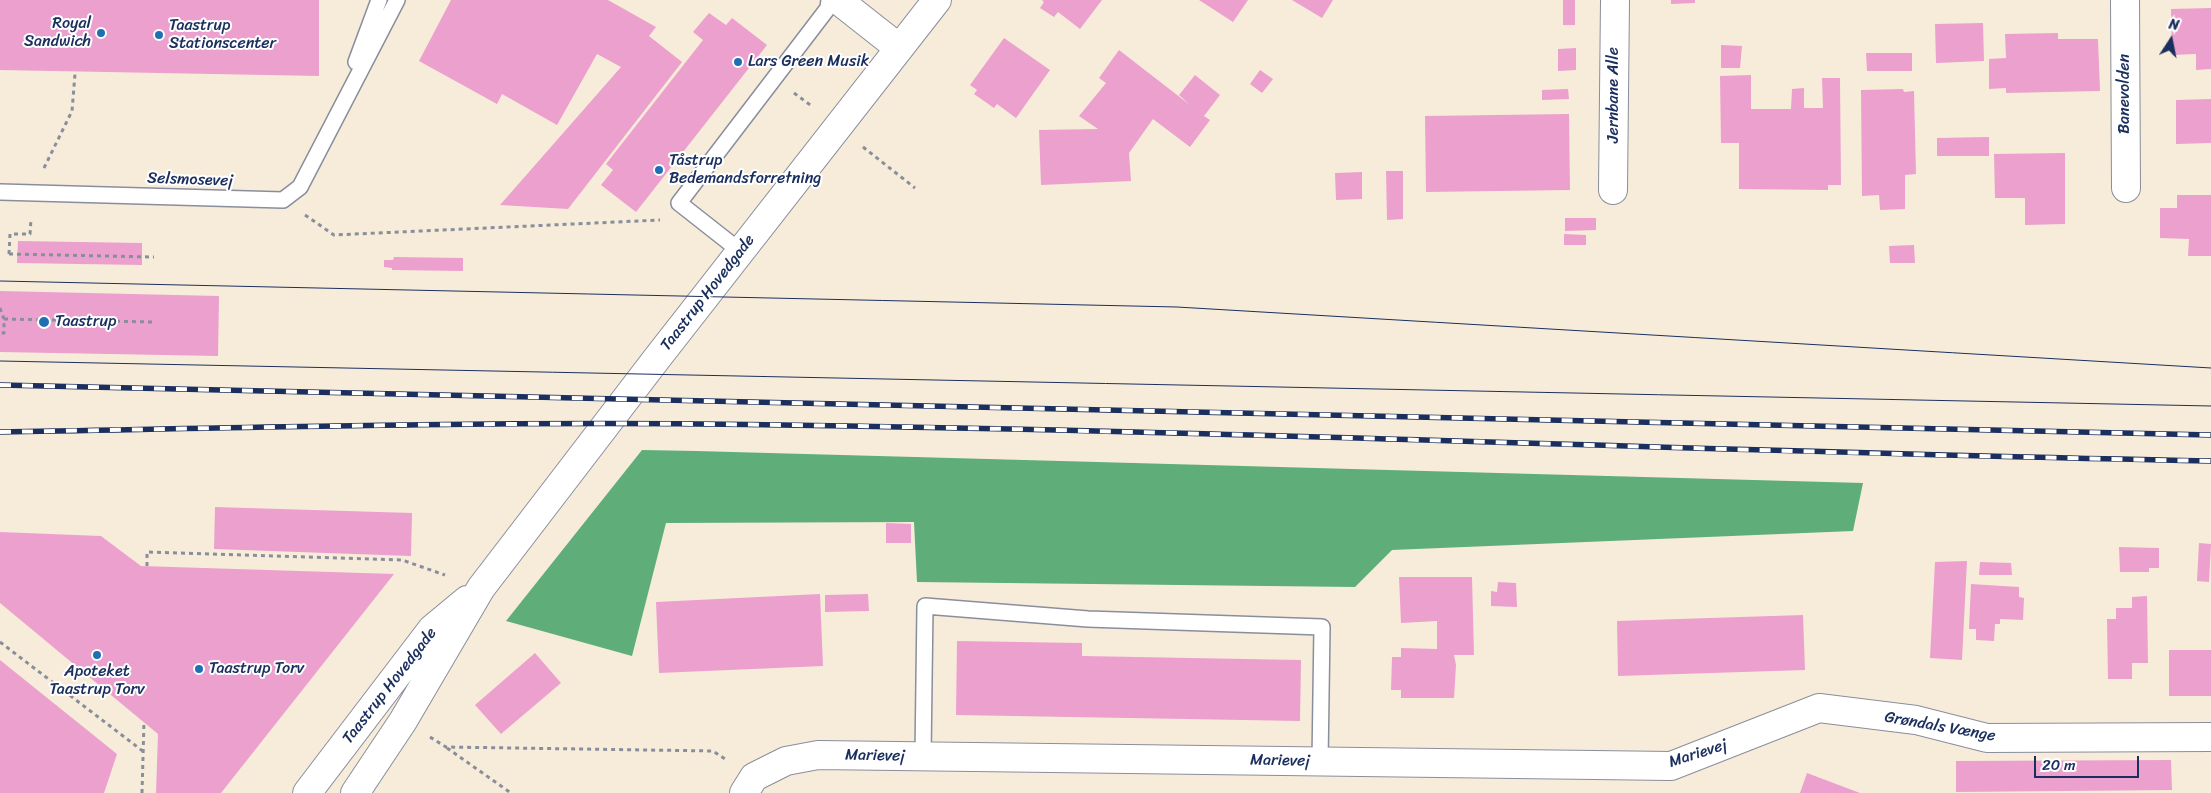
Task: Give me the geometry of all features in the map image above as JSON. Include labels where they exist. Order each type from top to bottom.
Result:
[{"type":"street","points":[[838,0],[898,48]]},
{"type":"street","name":"Taastrup Hovedgade","points":[[355,793],[403,721],[481,588],[740,251],[937,0]]},
{"type":"street","name":"Jernbane Alle","points":[[1613,190],[1615,0]]},
{"type":"street","name":"Banevolden","points":[[2125,0],[2126,188]]},
{"type":"street","name":"Taastrup Hovedgade","points":[[307,793],[432,629],[481,588]]},
{"type":"street","name":"Grøndals Vænge","points":[[1819,708],[1916,720],[1987,738],[2211,737]]},
{"type":"street","name":"Marievej","points":[[749,785],[786,761],[818,755],[1671,766],[1819,708]]},
{"type":"lane","points":[[335,120],[379,0]]},
{"type":"lane","points":[[282,200],[300,186],[397,0]]},
{"type":"lane","points":[[740,251],[679,204],[828,8],[829,0]]},
{"type":"lane","name":"Selsmosevej","points":[[0,192],[282,200]]},
{"type":"lane","points":[[923,756],[925,606],[1088,619],[1322,627],[1320,762]]},
{"type":"path","points":[[778,72],[783,84],[915,188]]},
{"type":"path","points":[[75,74],[72,111],[31,193],[30,234],[10,234],[9,254],[154,257]]},
{"type":"path","points":[[282,200],[334,235],[658,222],[679,204]]},
{"type":"path","points":[[0,308],[4,319],[4,333],[0,333]]},
{"type":"path","points":[[4,319],[152,322]]},
{"type":"path","points":[[146,566],[148,552],[402,560],[481,588]]},
{"type":"path","points":[[0,642],[144,752]]},
{"type":"path","points":[[142,793],[144,721]]},
{"type":"path","points":[[403,721],[446,747],[511,793]]},
{"type":"path","points":[[446,747],[713,751],[749,785]]},
{"type":"green space","points":[[642,450],[1863,483],[1853,531],[1392,550],[1355,587],[917,582],[914,522],[666,523],[632,656],[506,621]]},
{"type":"building","name":"Taastrup Stationscenter","points":[[0,0],[319,0],[319,76],[0,70]]},
{"type":"building","points":[[451,0],[608,0],[656,27],[649,36],[682,62],[568,209],[500,205],[621,67],[597,54],[557,125],[502,94],[497,104],[419,61]]},
{"type":"building","points":[[1042,0],[1102,0],[1080,29],[1058,12],[1054,17],[1040,8],[1044,2]]},
{"type":"building","points":[[1199,0],[1248,0],[1233,22]]},
{"type":"building","points":[[1292,0],[1333,0],[1322,18]]},
{"type":"building","points":[[1563,0],[1575,0],[1575,25],[1563,25]]},
{"type":"building","points":[[1671,0],[1695,0],[1695,3],[1671,4]]},
{"type":"building","points":[[2211,8],[2211,69],[2196,70],[2196,54],[2172,55],[2171,9]]},
{"type":"building","points":[[709,13],[726,25],[732,18],[767,45],[636,212],[601,185],[613,170],[606,164],[703,40],[693,32]]},
{"type":"building","points":[[1983,23],[1984,61],[1936,63],[1935,24]]},
{"type":"building","points":[[2058,33],[2058,39],[2098,39],[2100,91],[2006,93],[2006,88],[1989,89],[1989,59],[2006,58],[2005,34]]},
{"type":"building","points":[[1004,38],[1050,70],[1016,118],[997,104],[994,108],[974,94],[977,90],[970,85]]},
{"type":"building","points":[[1721,45],[1742,46],[1740,68],[1721,68]]},
{"type":"building","points":[[1576,48],[1576,70],[1558,71],[1558,49]]},
{"type":"building","points":[[1119,50],[1190,105],[1179,95],[1195,75],[1220,95],[1204,116],[1210,120],[1190,147],[1153,119],[1129,153],[1131,181],[1041,185],[1039,130],[1098,129],[1079,116],[1106,83],[1099,78]]},
{"type":"building","points":[[1866,53],[1912,53],[1912,71],[1867,71]]},
{"type":"building","points":[[1260,70],[1273,79],[1262,93],[1250,84]]},
{"type":"building","points":[[1751,75],[1751,109],[1791,109],[1792,89],[1804,88],[1804,108],[1823,108],[1822,78],[1840,78],[1841,185],[1828,185],[1828,190],[1739,189],[1739,143],[1721,143],[1720,76]]},
{"type":"building","points":[[1568,89],[1569,99],[1542,100],[1542,90]]},
{"type":"building","points":[[1903,89],[1904,92],[1914,91],[1916,174],[1905,175],[1905,209],[1880,210],[1879,195],[1862,196],[1861,90]]},
{"type":"building","points":[[2211,99],[2211,143],[2176,144],[2176,100]]},
{"type":"building","points":[[1569,114],[1570,190],[1426,192],[1425,116]]},
{"type":"building","points":[[1989,137],[1989,156],[1937,156],[1937,138]]},
{"type":"building","points":[[2065,153],[2065,224],[2025,225],[2025,198],[1995,198],[1994,154]]},
{"type":"building","points":[[1386,171],[1403,171],[1403,219],[1387,220]]},
{"type":"building","points":[[1362,172],[1362,199],[1336,200],[1335,173]]},
{"type":"building","points":[[2177,195],[2211,195],[2211,256],[2188,256],[2189,239],[2160,238],[2160,208],[2177,208]]},
{"type":"building","points":[[1565,218],[1596,218],[1596,230],[1565,231]]},
{"type":"building","points":[[1564,234],[1586,235],[1586,245],[1564,245]]},
{"type":"building","points":[[18,241],[142,243],[142,265],[17,263]]},
{"type":"building","points":[[1914,245],[1915,263],[1890,263],[1889,246]]},
{"type":"building","points":[[394,257],[463,258],[463,271],[392,270],[392,268],[384,267],[384,260],[393,260]]},
{"type":"building","points":[[0,291],[219,296],[218,356],[0,352]]},
{"type":"building","points":[[215,507],[412,513],[411,556],[214,549]]},
{"type":"building","points":[[886,523],[911,524],[911,543],[886,543]]},
{"type":"building","name":"Taastrup Torv","points":[[0,532],[101,536],[141,566],[394,574],[221,793],[156,793],[158,734],[0,603]]},
{"type":"building","points":[[2199,543],[2211,544],[2209,582],[2197,581]]},
{"type":"building","points":[[2119,547],[2159,548],[2159,568],[2149,568],[2149,572],[2120,572]]},
{"type":"building","points":[[1967,561],[1962,660],[1930,658],[1935,562]]},
{"type":"building","points":[[1980,562],[2011,563],[2012,575],[1979,575]]},
{"type":"building","points":[[1399,577],[1472,577],[1474,655],[1454,655],[1456,665],[1454,698],[1401,698],[1401,690],[1391,690],[1392,657],[1401,657],[1401,648],[1437,649],[1437,621],[1401,623]]},
{"type":"building","points":[[1498,582],[1516,583],[1517,607],[1491,606],[1491,591],[1497,592]]},
{"type":"building","points":[[1971,584],[2019,587],[2019,597],[2024,598],[2023,620],[2000,619],[2000,624],[1995,624],[1994,641],[1976,640],[1976,629],[1969,629]]},
{"type":"building","points":[[820,594],[823,666],[659,673],[656,602]]},
{"type":"building","points":[[868,594],[869,611],[825,612],[825,595]]},
{"type":"building","points":[[2147,596],[2148,663],[2132,663],[2132,679],[2108,679],[2107,619],[2116,619],[2116,608],[2132,608],[2132,597]]},
{"type":"building","points":[[1803,615],[1805,670],[1618,676],[1617,621]]},
{"type":"building","points":[[957,641],[1082,643],[1082,656],[1301,660],[1300,721],[956,715]]},
{"type":"building","points":[[2169,650],[2211,650],[2211,696],[2169,696]]},
{"type":"building","points":[[535,653],[561,683],[501,734],[475,705]]},
{"type":"building","points":[[0,660],[117,754],[104,793],[0,793]]},
{"type":"building","points":[[2171,760],[2172,790],[1956,792],[1956,761]]},
{"type":"building","points":[[1807,773],[1860,793],[1800,793]]},
{"type":"tram line","points":[[0,281],[1177,307],[2211,368]]},
{"type":"tram line","points":[[0,361],[2211,406]]},
{"type":"railway","points":[[0,385],[2211,435]]},
{"type":"railway","points":[[0,432],[262,427],[700,424],[1078,431],[2211,461]]},
{"type":"place","name":"Royal Sandwich","points":[[101,33]]},
{"type":"place","name":"Taastrup Stationscenter","points":[[159,35]]},
{"type":"place","name":"Lars Green Musik","points":[[738,62]]},
{"type":"place","name":"Tåstrup Bedemandsforretning","points":[[659,170]]},
{"type":"place","name":"Taastrup","points":[[44,322]]},
{"type":"place","name":"Apoteket Taastrup Torv","points":[[97,655]]},
{"type":"place","name":"Taastrup Torv","points":[[199,669]]}]
